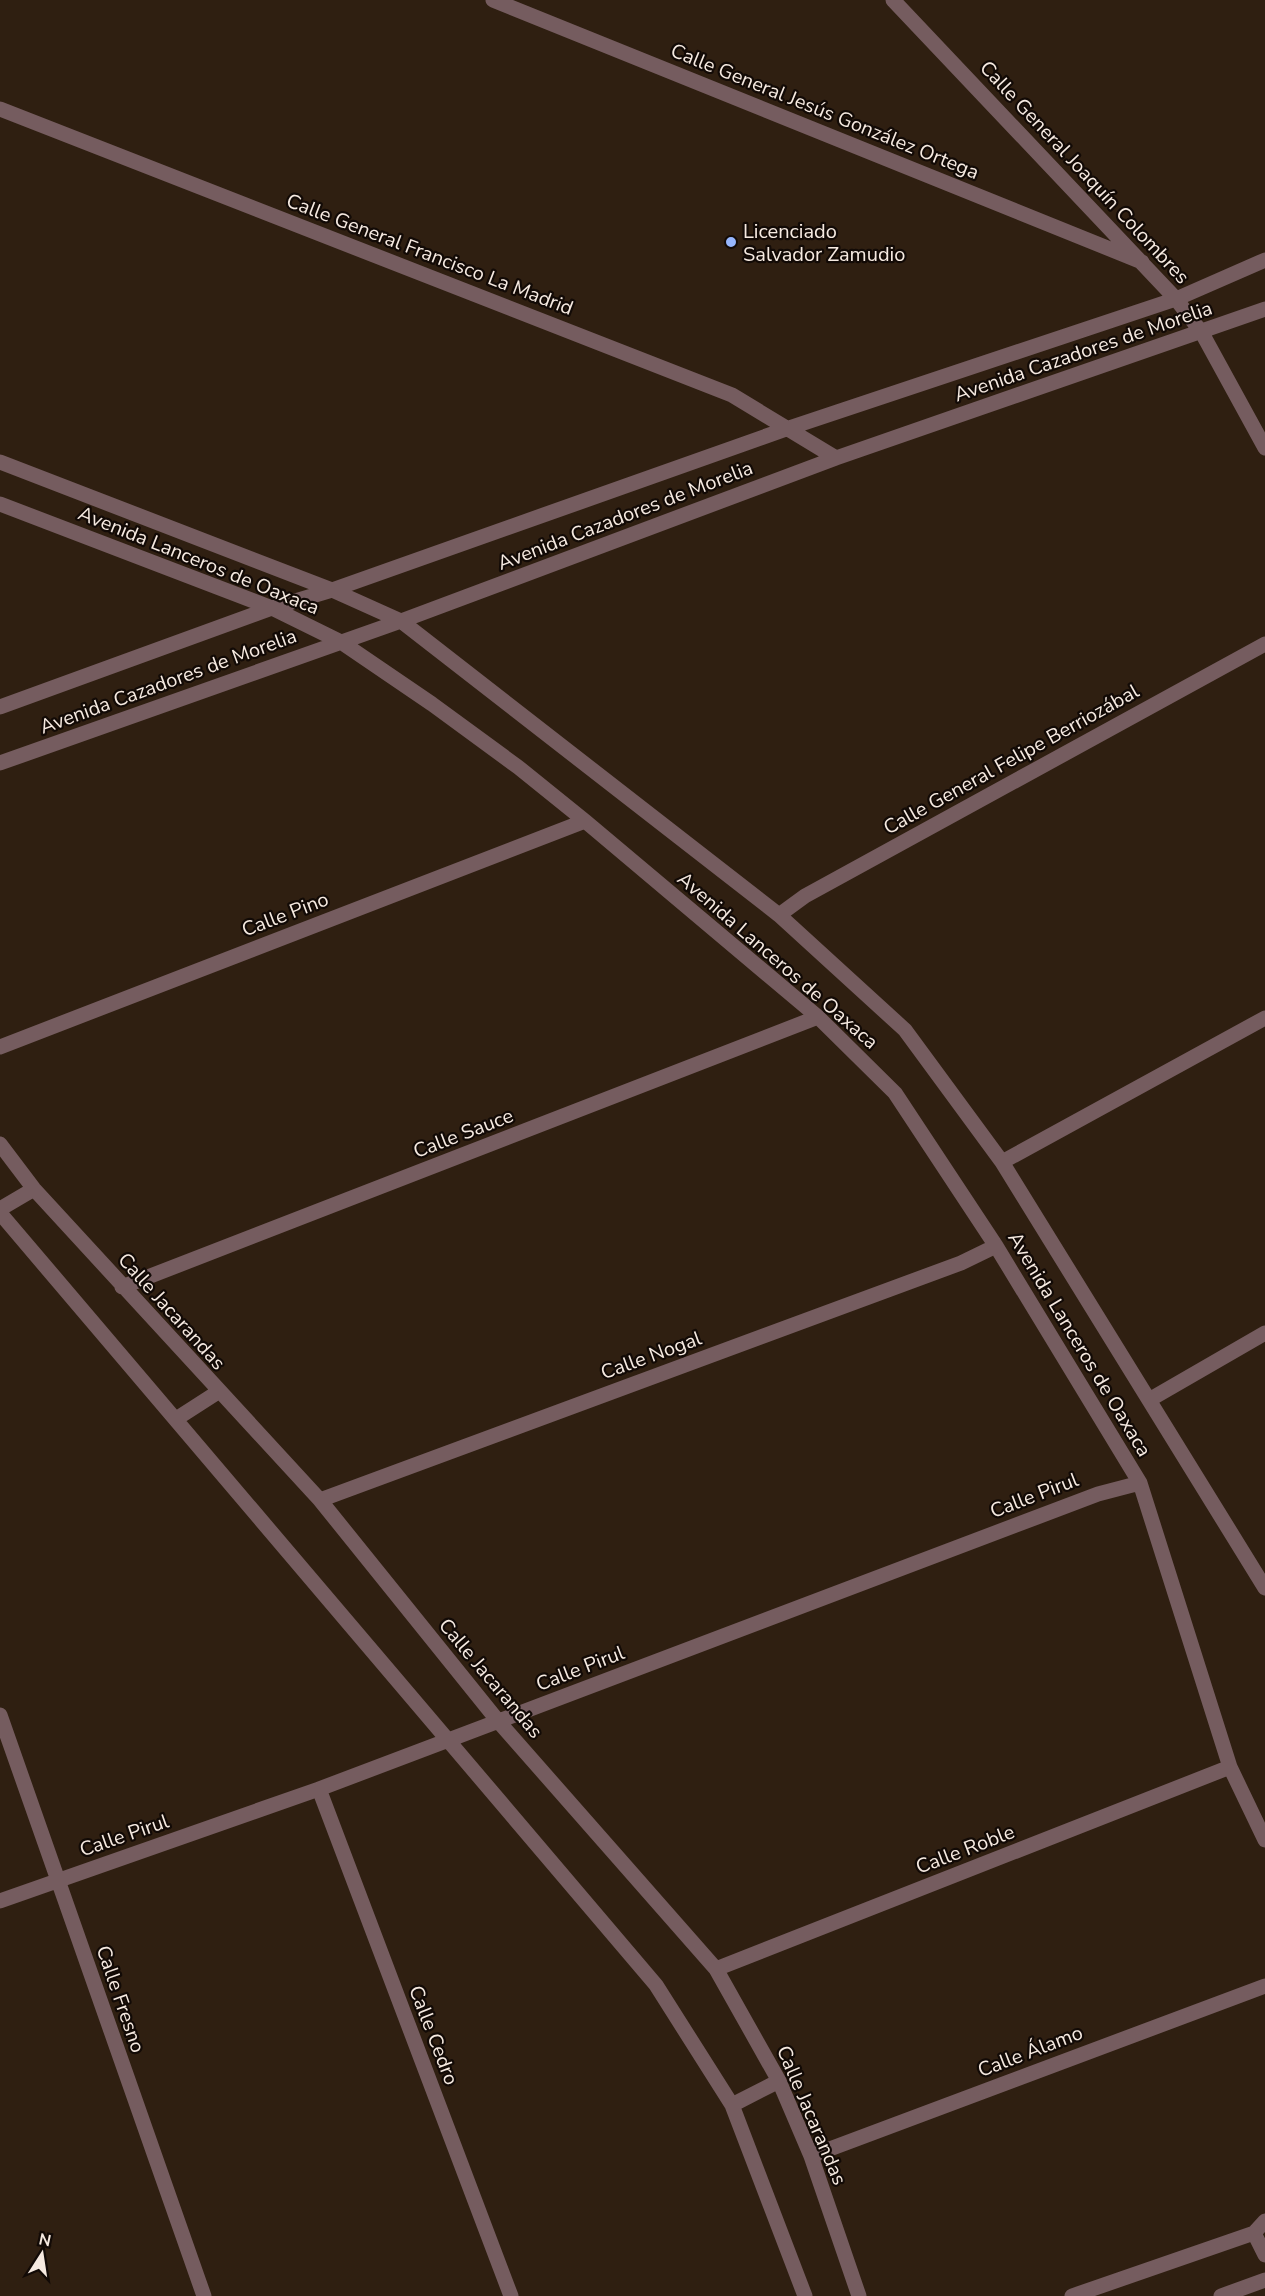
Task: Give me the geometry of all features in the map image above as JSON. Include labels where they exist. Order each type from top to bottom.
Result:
[{"type":"street","name":"Calle General Jesús González Ortega","points":[[493,0],[1142,262]]},
{"type":"street","name":"Calle General Joaquín Colombres","points":[[893,0],[1176,299],[1202,333],[1265,448]]},
{"type":"street","name":"Calle General Francisco La Madrid","points":[[0,108],[732,395],[836,458]]},
{"type":"street","name":"Avenida Cazadores de Morelia","points":[[0,707],[272,608],[332,590],[789,428],[1176,299],[1265,260]]},
{"type":"street","name":"Avenida Cazadores de Morelia","points":[[0,763],[400,621],[836,458],[1202,333],[1265,309]]},
{"type":"street","name":"Avenida Lanceros de Oaxaca","points":[[0,462],[332,590],[400,621],[778,915],[905,1030],[1002,1162],[1265,1588]]},
{"type":"street","name":"Avenida Lanceros de Oaxaca","points":[[0,504],[272,608],[341,642],[480,739],[585,821],[818,1017],[895,1093],[996,1246],[1140,1483],[1230,1767],[1265,1840]]},
{"type":"street","name":"Calle General Felipe Berriozábal","points":[[778,915],[816,890],[1265,644]]},
{"type":"street","name":"Calle Pino","points":[[0,1047],[585,821]]},
{"type":"street","name":"Calle Sauce","points":[[122,1287],[818,1017]]},
{"type":"street","points":[[1002,1162],[1265,1018]]},
{"type":"street","name":"Calle Jacarandas","points":[[0,1144],[34,1189],[122,1287],[320,1500],[498,1721],[716,1969],[779,2081],[811,2156],[859,2296]]},
{"type":"street","points":[[34,1189],[0,1211],[656,1985],[732,2105],[806,2296]]},
{"type":"street","name":"Calle Nogal","points":[[320,1500],[961,1263],[996,1246]]},
{"type":"street","points":[[1149,1400],[1265,1333]]},
{"type":"street","points":[[176,1419],[218,1392]]},
{"type":"street","name":"Calle Pirul","points":[[0,1901],[319,1789],[1098,1494],[1140,1483]]},
{"type":"street","name":"Calle Fresno","points":[[0,1716],[204,2296]]},
{"type":"street","name":"Calle Roble","points":[[716,1969],[1230,1767]]},
{"type":"street","name":"Calle Cedro","points":[[319,1789],[511,2296]]},
{"type":"street","name":"Calle Álamo","points":[[811,2156],[1265,1986]]},
{"type":"street","points":[[732,2105],[779,2081]]},
{"type":"street","points":[[1072,2296],[1254,2233],[1265,2221]]},
{"type":"street","points":[[1254,2233],[1265,2254]]},
{"type":"street","points":[[1221,2296],[1265,2280]]},
{"type":"place","name":"Licenciado Salvador Zamudio","points":[[731,242]]}]
